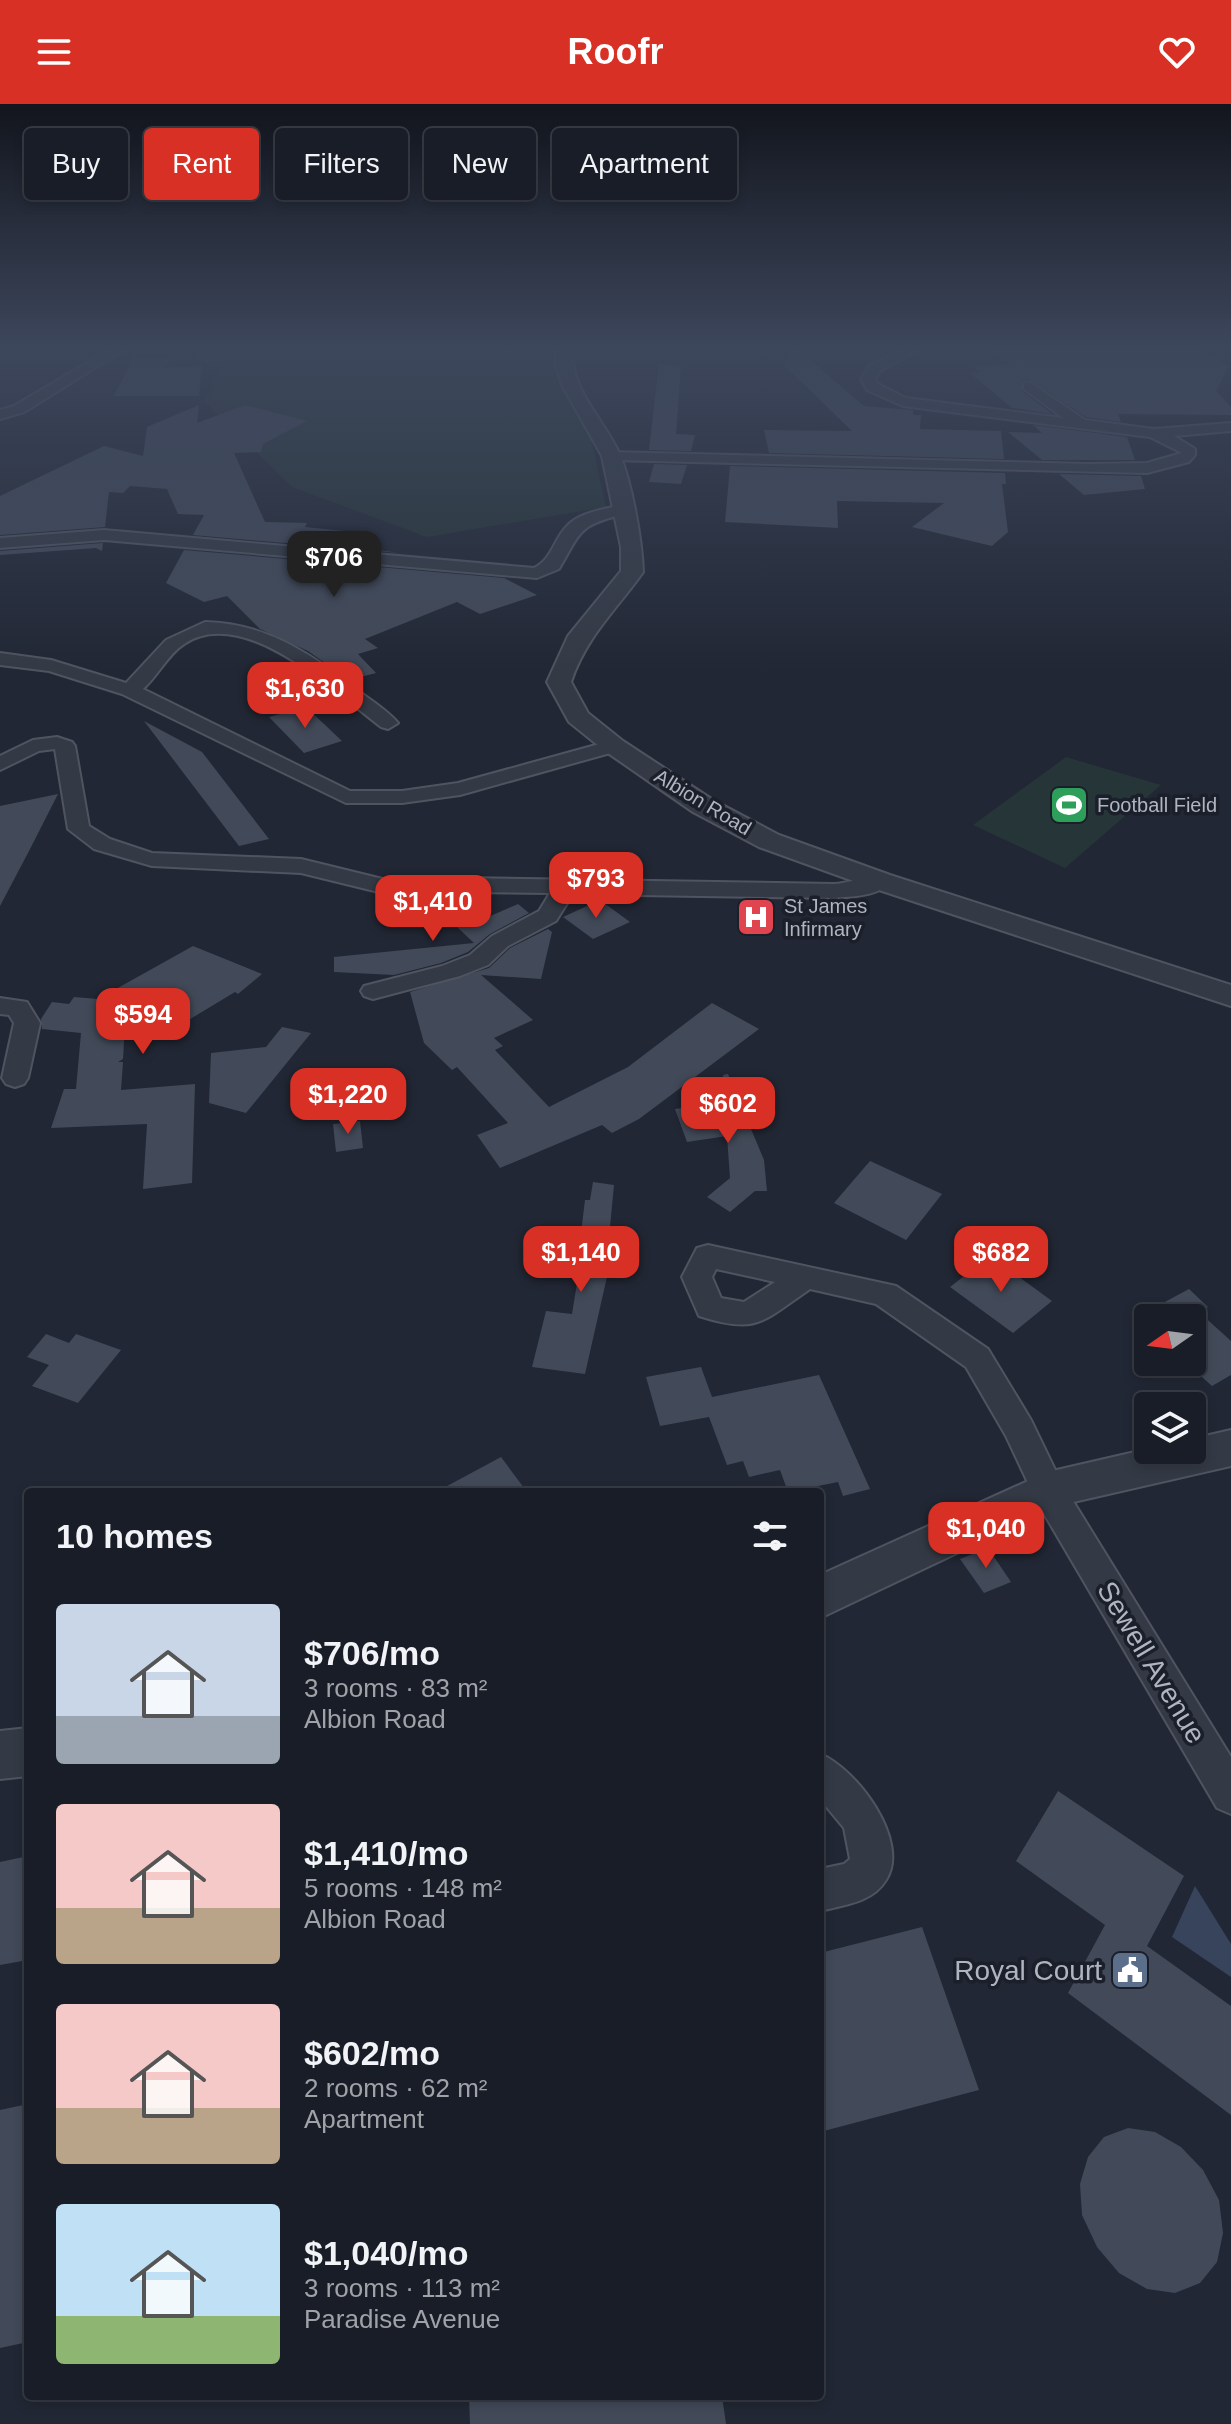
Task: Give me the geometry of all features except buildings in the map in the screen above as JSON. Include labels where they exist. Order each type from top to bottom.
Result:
[{"type":"street","name":"Albion Road","points":[[611,456],[632,547],[632,572],[581,632],[564,662],[559,682],[578,717],[614,746],[703,806],[769,841],[880,881],[1231,996]]},
{"type":"street","points":[[621,456],[1088,469],[1147,468],[1186,456]]},
{"type":"street","points":[[0,543],[104,535],[537,573],[553,565],[562,542],[578,521],[621,510]]},
{"type":"street","points":[[129,690],[145,679],[166,650],[180,638],[210,628],[238,628],[277,642],[388,723]]},
{"type":"street","points":[[0,659],[51,666],[129,690],[346,797],[402,797],[460,789],[614,746]]},
{"type":"street","points":[[0,764],[36,745],[54,742],[65,746],[79,829],[131,857],[154,861],[287,863],[394,890],[462,885],[834,891],[861,889],[880,881]]},
{"type":"street","points":[[373,991],[451,971],[479,960],[500,941],[548,916],[566,886]]},
{"type":"street","points":[[0,1006],[18,1008],[27,1023],[15,1078]]},
{"type":"street","name":"Sewell Avenue","points":[[807,1276],[885,1294],[977,1358],[1019,1430],[1048,1490],[1231,1794]]},
{"type":"street","points":[[824,1595],[1048,1490],[1231,1448]]},
{"type":"street","points":[[0,1755],[24,1752]]},
{"type":"street","points":[[824,1777],[859,1810],[869,1837],[871,1867],[855,1882],[824,1889]]},
{"type":"shaded area","points":[[261,456],[595,456],[606,507],[427,537],[292,487]]},
{"type":"shaded area","name":"Football Field","points":[[1066,757],[1161,785],[1065,868],[973,825]]},
{"type":"water","points":[[1195,1886],[1231,1944],[1231,1977],[1172,1937]]},
{"type":"place","name":"Football Field","points":[[1069,805]]},
{"type":"place","name":"St James Infirmary","points":[[756,917]]},
{"type":"place","name":"Royal Court","points":[[1130,1970]]}]
